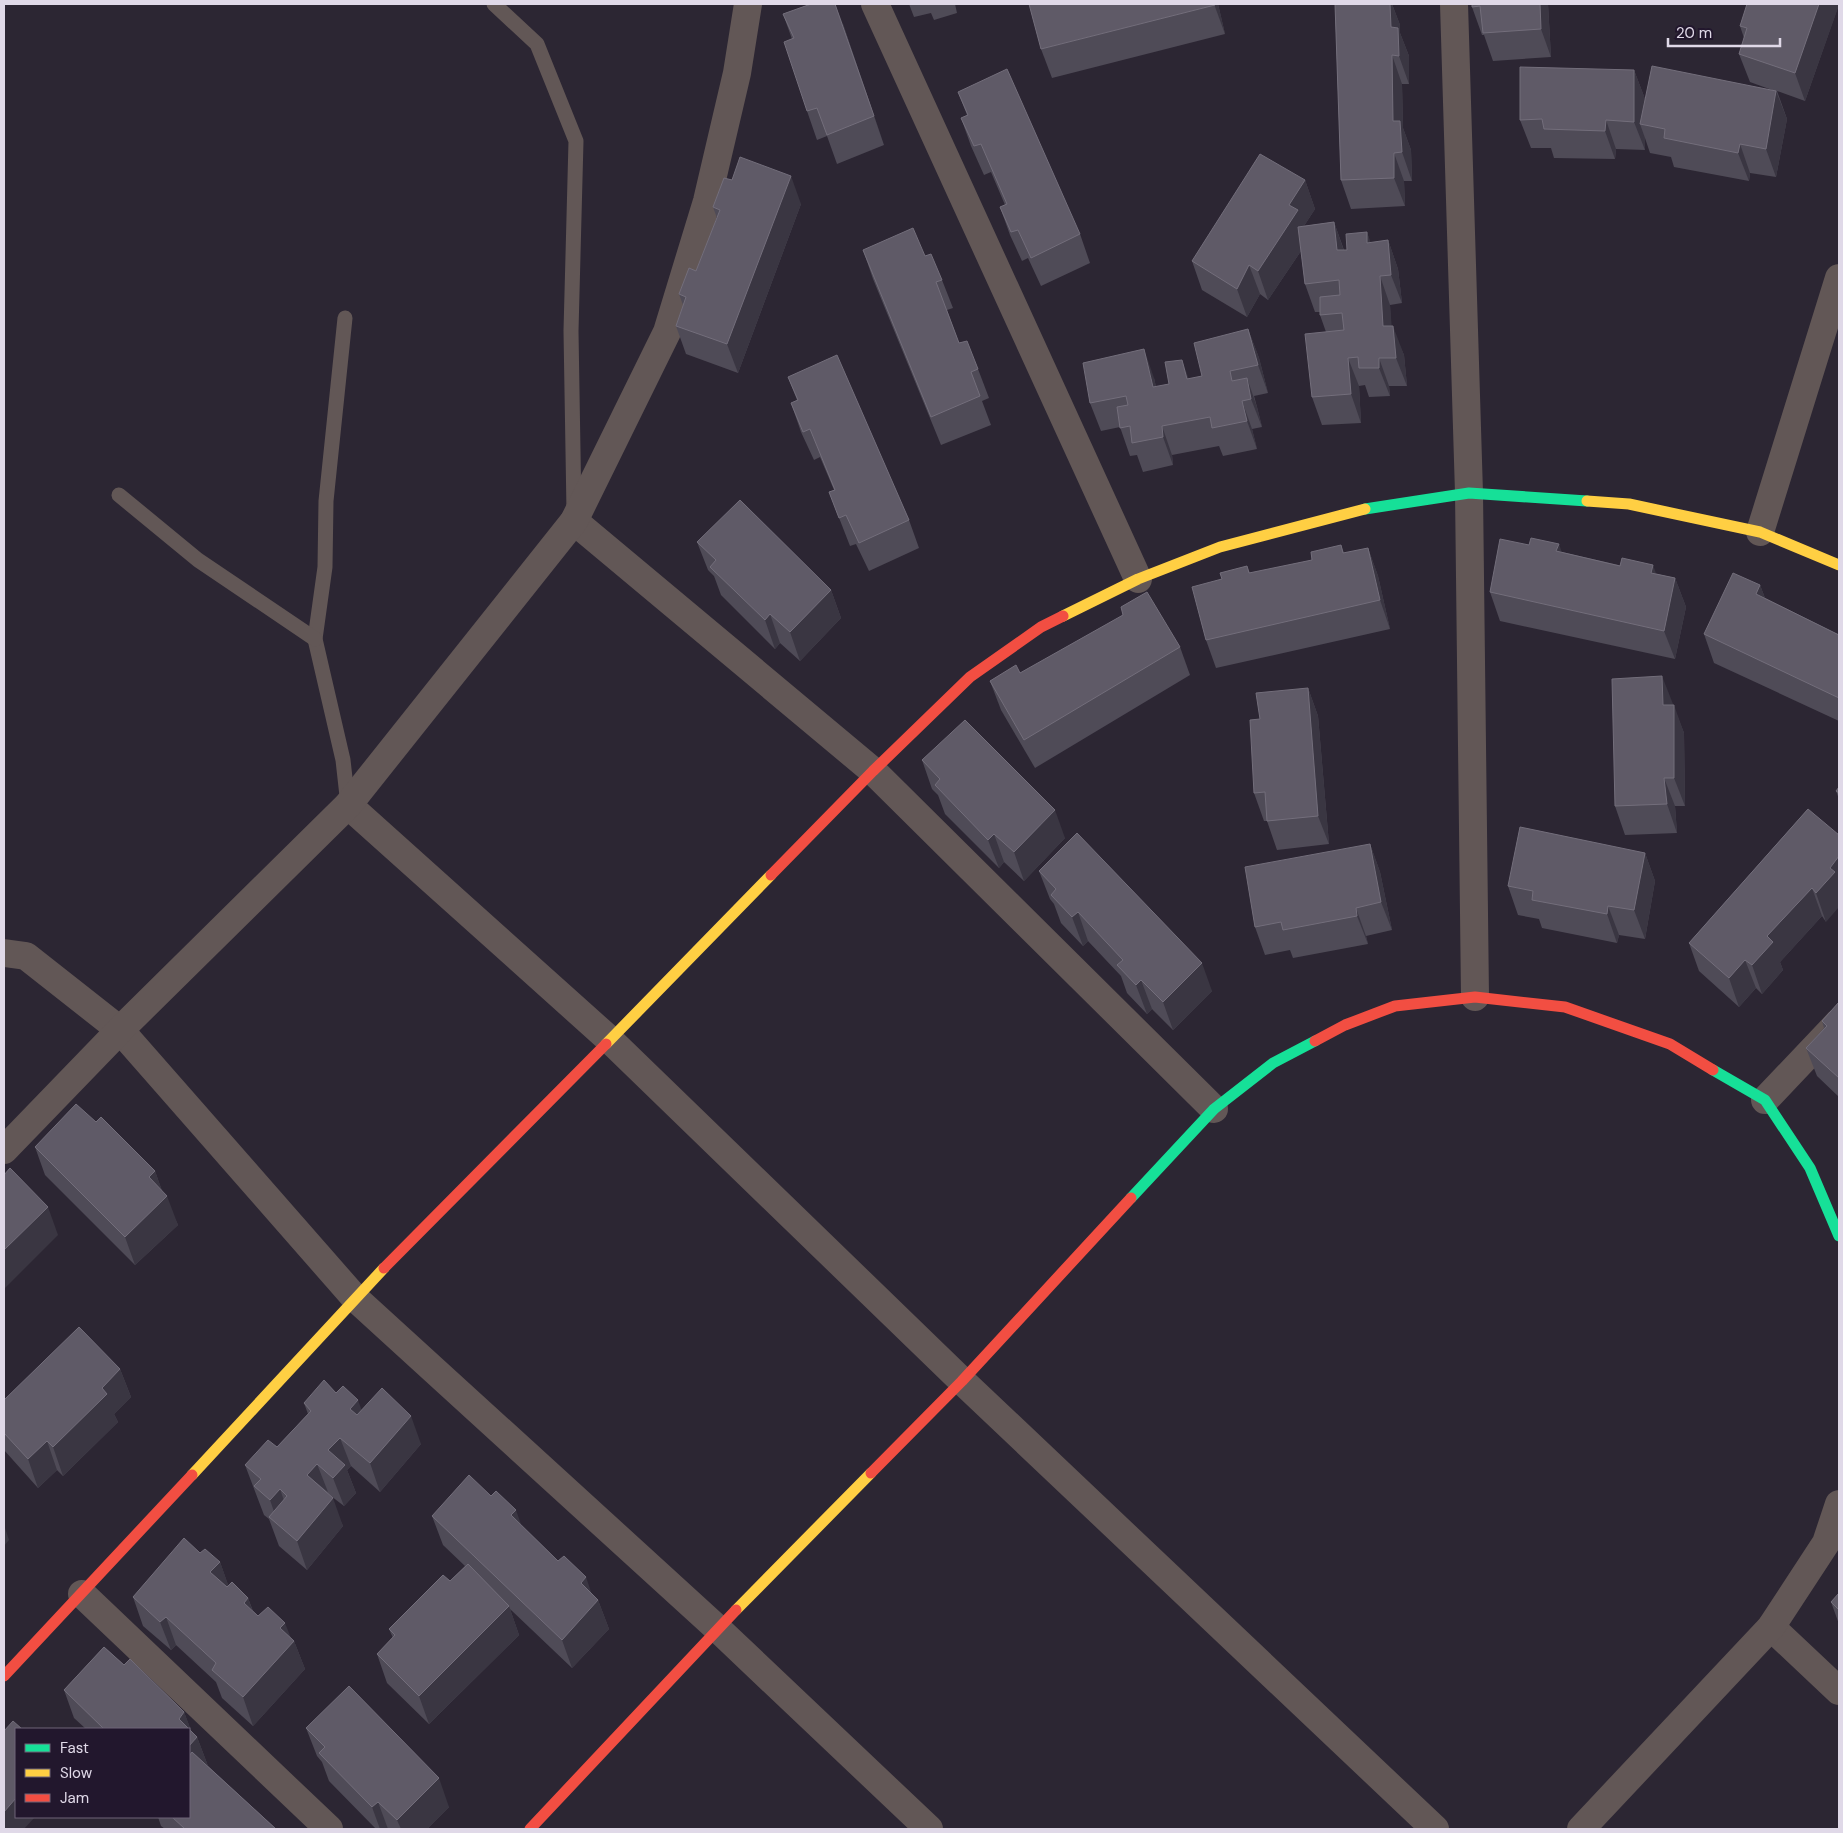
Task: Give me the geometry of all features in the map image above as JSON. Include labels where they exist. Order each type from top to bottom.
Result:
[{"type":"street","points":[[4,1150],[120,1030],[348,805],[574,521],[667,332],[707,201],[737,73],[748,4]]},
{"type":"street","points":[[875,4],[1138,579]]},
{"type":"street","points":[[1454,4],[1469,493],[1475,997]]},
{"type":"street","points":[[1760,532],[1839,278]]},
{"type":"street","points":[[4,1676],[355,1298],[873,771],[970,676],[1041,627],[1138,579],[1220,547],[1366,509],[1469,493],[1629,504],[1760,532],[1839,565]]},
{"type":"street","points":[[574,521],[873,771],[1214,1109]]},
{"type":"street","points":[[348,805],[610,1040],[962,1381],[1435,1829]]},
{"type":"street","points":[[4,953],[26,956],[120,1030],[355,1298],[718,1629],[929,1829]]},
{"type":"street","points":[[530,1829],[718,1629],[962,1381],[1214,1109],[1274,1063],[1345,1025],[1395,1006],[1475,997],[1565,1007],[1670,1044],[1765,1100],[1810,1168],[1839,1236]]},
{"type":"street","points":[[1765,1100],[1839,1022]]},
{"type":"street","points":[[1581,1829],[1770,1628],[1826,1543],[1839,1504]]},
{"type":"street","points":[[82,1594],[329,1829]]},
{"type":"street","points":[[1770,1628],[1839,1691]]},
{"type":"lane","points":[[494,4],[537,44],[576,141],[571,331],[574,521]]},
{"type":"lane","points":[[345,318],[326,501],[325,567],[315,639],[343,760],[348,805]]},
{"type":"lane","points":[[119,495],[198,560],[315,639]]},
{"type":"building","points":[[811,4],[835,4],[874,116],[827,135],[817,108],[807,111],[784,42],[794,38],[783,14]]},
{"type":"building","points":[[1029,4],[1214,4],[1215,5],[1041,49]]},
{"type":"building","points":[[1335,4],[1390,4],[1391,27],[1398,28],[1399,56],[1392,55],[1393,121],[1400,121],[1402,152],[1394,153],[1394,178],[1341,180]]},
{"type":"building","points":[[1472,4],[1540,4],[1541,29],[1483,33],[1480,6],[1472,7]]},
{"type":"building","points":[[1747,4],[1819,4],[1795,73],[1739,54],[1747,28],[1740,26]]},
{"type":"building","points":[[1652,66],[1776,91],[1766,149],[1740,144],[1738,153],[1664,138],[1665,129],[1640,124]]},
{"type":"building","points":[[1520,67],[1634,70],[1634,122],[1606,120],[1605,131],[1544,129],[1542,119],[1520,120]]},
{"type":"building","points":[[1007,69],[1080,234],[1031,258],[1018,230],[1011,232],[1000,207],[1007,204],[981,144],[974,146],[961,118],[968,115],[958,92]]},
{"type":"building","points":[[1260,154],[1305,180],[1289,205],[1298,210],[1258,271],[1249,265],[1237,289],[1192,261]]},
{"type":"building","points":[[740,157],[791,176],[727,344],[676,326],[686,297],[679,294],[689,268],[696,271],[720,210],[713,207],[724,178],[732,180]]},
{"type":"building","points":[[1334,222],[1337,250],[1347,250],[1346,234],[1367,232],[1367,243],[1388,240],[1391,275],[1380,276],[1383,326],[1393,326],[1396,358],[1379,358],[1379,368],[1359,368],[1358,357],[1348,358],[1351,394],[1312,397],[1305,334],[1344,330],[1342,313],[1320,315],[1320,297],[1340,295],[1339,280],[1305,284],[1298,227]]},
{"type":"building","points":[[913,228],[925,256],[931,254],[942,280],[936,282],[959,343],[967,341],[978,369],[971,372],[980,396],[931,417],[863,250]]},
{"type":"building","points":[[1248,329],[1258,365],[1230,371],[1232,381],[1247,378],[1251,399],[1242,401],[1247,421],[1212,428],[1210,417],[1162,426],[1163,437],[1132,443],[1130,426],[1120,428],[1117,407],[1128,405],[1126,396],[1090,403],[1083,363],[1144,349],[1153,387],[1169,384],[1165,362],[1182,360],[1187,379],[1202,376],[1194,343]]},
{"type":"building","points":[[837,355],[909,520],[859,543],[846,515],[839,518],[829,492],[835,490],[810,429],[803,432],[791,403],[798,400],[788,377]]},
{"type":"building","points":[[740,500],[831,590],[790,632],[770,614],[765,620],[710,567],[716,560],[697,542]]},
{"type":"building","points":[[1531,538],[1559,544],[1556,551],[1620,566],[1622,558],[1653,565],[1651,573],[1675,578],[1664,631],[1490,592],[1500,539],[1529,545]]},
{"type":"building","points":[[1341,545],[1343,553],[1368,548],[1380,600],[1206,640],[1192,587],[1222,579],[1220,573],[1247,566],[1249,573],[1312,560],[1311,552]]},
{"type":"building","points":[[1733,573],[1760,585],[1756,594],[1839,635],[1839,698],[1704,634]]},
{"type":"building","points":[[1147,592],[1180,647],[1024,740],[990,681],[1016,665],[1020,673],[1123,615],[1121,607]]},
{"type":"building","points":[[1662,676],[1663,705],[1674,705],[1674,778],[1664,778],[1667,804],[1615,806],[1612,679]]},
{"type":"building","points":[[1308,688],[1318,816],[1267,821],[1265,792],[1254,793],[1250,720],[1260,719],[1256,693]]},
{"type":"building","points":[[965,720],[1055,810],[1014,852],[994,834],[988,840],[935,785],[940,779],[922,760]]},
{"type":"building","points":[[1808,809],[1839,835],[1839,856],[1830,868],[1835,872],[1816,893],[1812,888],[1767,936],[1773,942],[1752,965],[1745,960],[1729,978],[1689,943]]},
{"type":"building","points":[[1520,827],[1645,853],[1634,910],[1608,906],[1607,914],[1532,900],[1533,891],[1508,886]]},
{"type":"building","points":[[1077,833],[1202,963],[1163,1002],[1141,980],[1136,985],[1117,965],[1123,960],[1078,912],[1072,917],[1051,895],[1056,889],[1039,871]]},
{"type":"building","points":[[1370,844],[1381,902],[1356,908],[1357,916],[1283,930],[1281,922],[1255,927],[1245,867]]},
{"type":"building","points":[[1839,1002],[1839,1078],[1806,1048],[1827,1026],[1822,1021]]},
{"type":"building","points":[[76,1104],[96,1122],[101,1117],[155,1171],[149,1177],[167,1196],[125,1237],[35,1147]]},
{"type":"building","points":[[10,1168],[48,1207],[4,1250],[4,1175]]},
{"type":"building","points":[[79,1327],[120,1369],[102,1388],[107,1394],[53,1447],[47,1441],[28,1459],[4,1433],[4,1400]]},
{"type":"building","points":[[324,1380],[336,1393],[343,1386],[358,1400],[350,1409],[357,1415],[382,1388],[411,1416],[370,1463],[340,1438],[328,1450],[345,1465],[333,1478],[317,1464],[307,1475],[333,1498],[297,1541],[269,1517],[287,1496],[280,1489],[270,1500],[254,1486],[261,1479],[245,1465],[268,1440],[277,1447],[311,1411],[304,1403]]},
{"type":"building","points":[[469,1475],[491,1496],[496,1491],[516,1510],[511,1515],[558,1561],[564,1556],[586,1577],[581,1583],[598,1600],[562,1640],[432,1516]]},
{"type":"building","points":[[184,1538],[200,1553],[205,1549],[220,1562],[210,1572],[227,1587],[232,1582],[248,1598],[244,1603],[258,1616],[268,1607],[285,1623],[280,1628],[294,1641],[243,1697],[212,1670],[216,1663],[166,1617],[160,1622],[133,1597]]},
{"type":"building","points":[[468,1564],[509,1606],[419,1696],[377,1654],[395,1635],[389,1629],[443,1575],[450,1581]]},
{"type":"building","points":[[1839,1593],[1839,1610],[1831,1602]]},
{"type":"building","points":[[104,1647],[124,1665],[130,1659],[184,1712],[179,1719],[188,1728],[103,1728],[64,1690]]},
{"type":"building","points":[[349,1686],[439,1778],[397,1820],[378,1802],[372,1807],[319,1753],[325,1747],[306,1728]]},
{"type":"building","points":[[13,1721],[21,1728],[15,1728],[15,1799],[4,1812],[4,1731]]},
{"type":"building","points":[[190,1730],[197,1737],[190,1745]]},
{"type":"building","points":[[192,1752],[276,1829],[185,1829],[173,1818],[190,1818],[190,1755]]},
{"type":"traffic: fast","points":[[1365,509],[1469,493],[1587,501]]},
{"type":"traffic: fast","points":[[1131,1198],[1214,1109],[1273,1063],[1315,1041]]},
{"type":"traffic: fast","points":[[1713,1070],[1765,1100],[1810,1168],[1839,1236]]},
{"type":"traffic: slow","points":[[1587,501],[1629,504],[1760,532],[1839,565]]},
{"type":"traffic: slow","points":[[1063,616],[1138,579],[1220,547],[1365,509]]},
{"type":"traffic: slow","points":[[606,1044],[771,875]]},
{"type":"traffic: slow","points":[[192,1475],[384,1268]]},
{"type":"traffic: slow","points":[[736,1610],[871,1473]]},
{"type":"traffic: jam","points":[[771,875],[873,771],[970,677],[1041,627],[1063,616]]},
{"type":"traffic: jam","points":[[1315,1041],[1345,1025],[1395,1006],[1475,997],[1565,1007],[1670,1044],[1713,1070]]},
{"type":"traffic: jam","points":[[384,1268],[606,1044]]},
{"type":"traffic: jam","points":[[871,1473],[962,1381],[1131,1198]]},
{"type":"traffic: jam","points":[[4,1676],[192,1475]]},
{"type":"traffic: jam","points":[[530,1829],[736,1610]]}]
